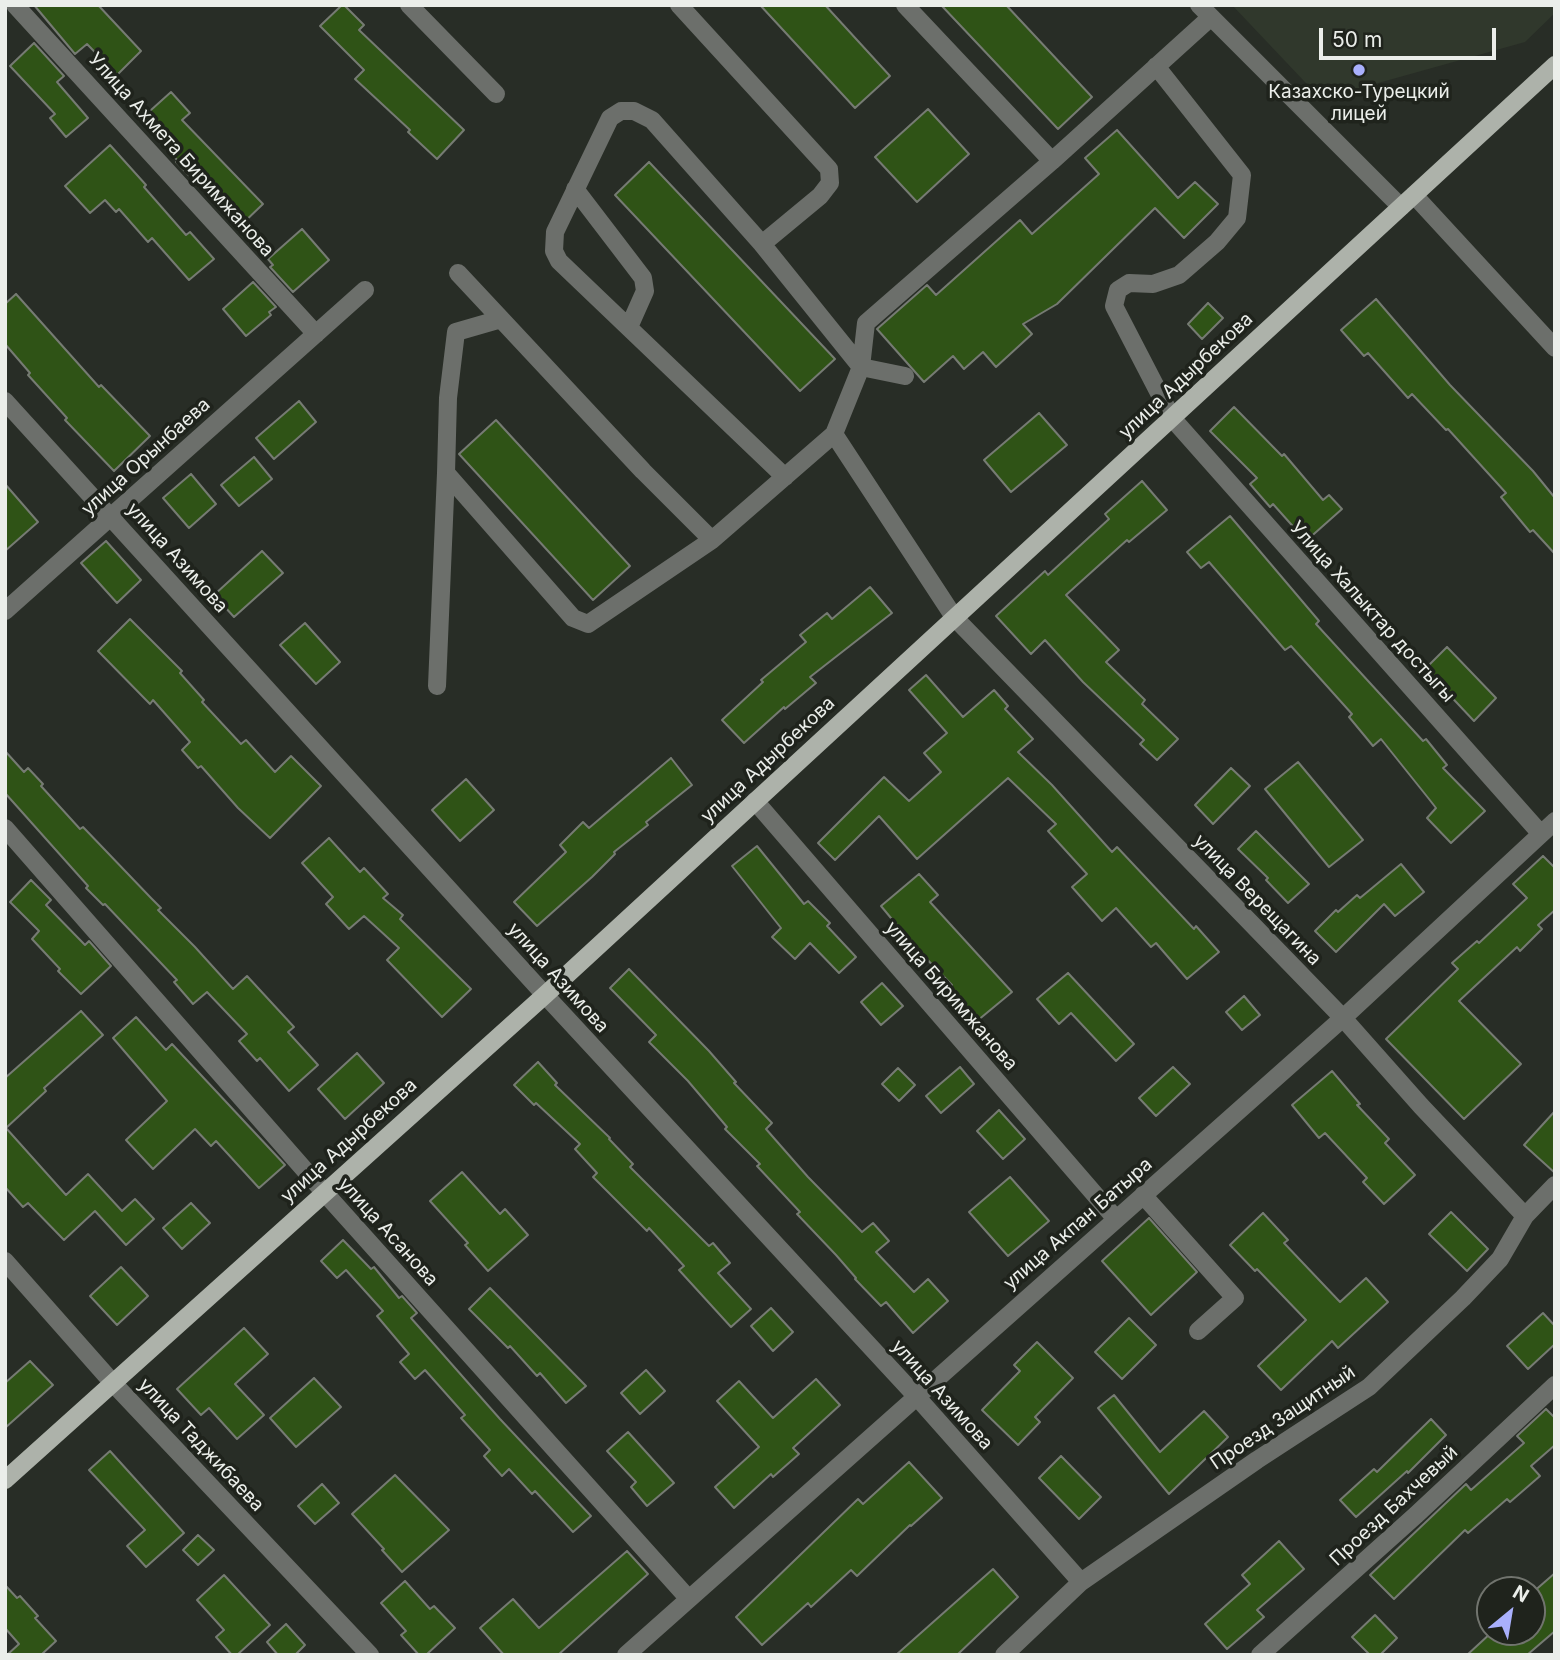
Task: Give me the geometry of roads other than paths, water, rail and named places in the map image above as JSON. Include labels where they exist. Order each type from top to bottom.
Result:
[{"type":"main road","name":"улица Адырбекова","points":[[5,1480],[545,995],[1555,65]]},
{"type":"street","name":"Улица Ахмета Биримжанова","points":[[15,5],[316,334]]},
{"type":"street","points":[[409,5],[496,94]]},
{"type":"street","points":[[679,5],[829,169],[830,183],[820,196],[762,244]]},
{"type":"street","points":[[905,5],[1052,161]]},
{"type":"street","points":[[446,473],[573,618],[588,624],[712,540],[834,435],[861,367],[866,323],[1052,161],[1156,66],[1205,11],[1407,201],[1555,348]]},
{"type":"street","name":"Улица Халыктар достыгы","points":[[1156,66],[1242,175],[1237,218],[1217,242],[1179,275],[1153,284],[1129,282],[1118,290],[1114,306],[1172,418],[1541,834]]},
{"type":"street","points":[[785,477],[559,261],[554,251],[555,232],[610,118],[621,111],[634,111],[652,120],[762,244],[861,367],[905,376]]},
{"type":"street","points":[[575,189],[643,278],[645,291],[629,327]]},
{"type":"street","points":[[458,273],[643,471],[712,540]]},
{"type":"street","name":"улица Орынбаева","points":[[5,611],[365,290]]},
{"type":"street","points":[[437,686],[448,398],[456,332],[501,319]]},
{"type":"street","name":"улица Азимова","points":[[5,401],[545,995],[916,1396],[1081,1582]]},
{"type":"street","name":"улица Верещагина","points":[[834,435],[954,617],[1342,1018],[1525,1216]]},
{"type":"street","name":"улица Биримжанова","points":[[755,801],[1116,1219]]},
{"type":"street","name":"улица Акпан Батыра","points":[[626,1655],[1342,1018],[1555,821]]},
{"type":"street","name":"улица Асанова","points":[[5,828],[324,1192],[688,1598]]},
{"type":"street","name":"Проезд Защитный","points":[[1004,1655],[1081,1582],[1257,1460],[1369,1387],[1500,1259],[1525,1216],[1555,1185]]},
{"type":"street","points":[[1143,1195],[1235,1298],[1198,1331]]},
{"type":"street","name":"улица Таджибаева","points":[[5,1261],[112,1382],[370,1655]]},
{"type":"street","name":"Проезд Бахчевый","points":[[1260,1655],[1555,1385]]},
{"type":"place","name":"Казахско-Турецкий лицей","points":[[1359,70]]}]
